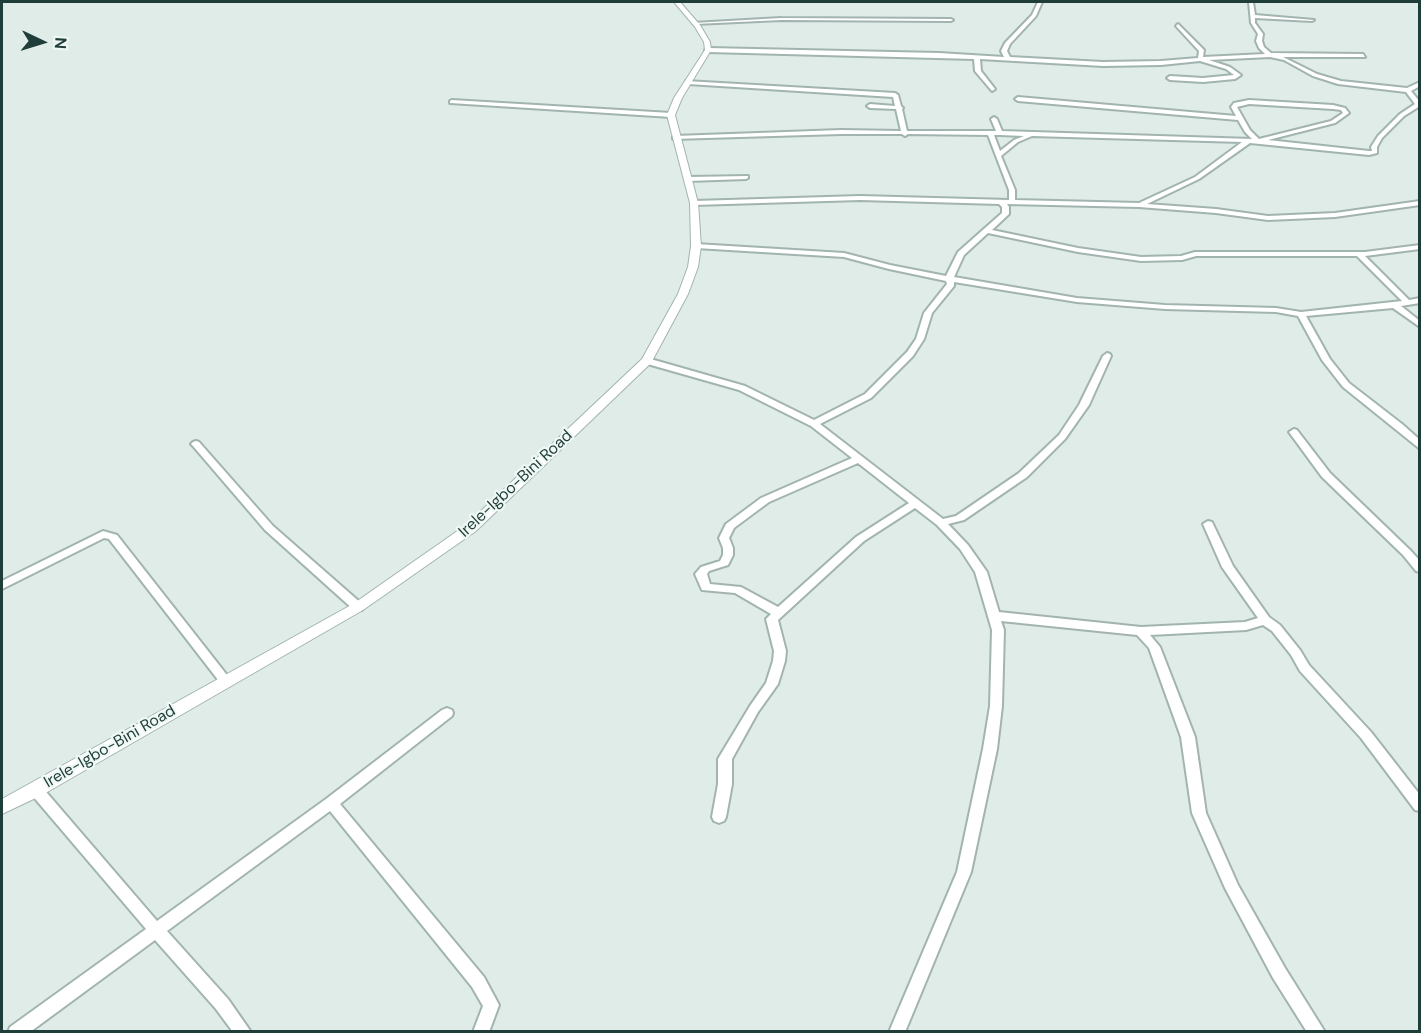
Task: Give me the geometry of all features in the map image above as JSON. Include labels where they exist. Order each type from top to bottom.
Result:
[{"type":"street","points":[[452,102],[671,115],[708,50],[707,42],[695,23],[677,2]]},
{"type":"street","points":[[1008,59],[1004,51],[1008,43],[1034,16],[1040,2]]},
{"type":"street","points":[[1251,2],[1255,26],[1261,34],[1261,45],[1270,55],[1286,59],[1315,75],[1340,83],[1408,90],[1419,84]]},
{"type":"street","points":[[1253,16],[1312,20]]},
{"type":"street","points":[[695,23],[781,19],[951,20]]},
{"type":"street","points":[[1178,25],[1202,51],[1200,59]]},
{"type":"street","points":[[708,50],[977,57],[1127,64],[1270,55],[1363,56]]},
{"type":"street","points":[[977,57],[978,71],[992,89]]},
{"type":"street","points":[[1170,78],[1203,80],[1238,75],[1220,65],[1200,59]]},
{"type":"street","points":[[688,82],[802,91],[890,94],[897,96],[905,134]]},
{"type":"street","points":[[675,138],[832,132],[1000,133],[1258,141],[1375,152],[1374,147],[1380,137],[1402,115],[1418,104],[1408,90]]},
{"type":"street","points":[[1018,99],[1240,118]]},
{"type":"street","points":[[1249,102],[1333,107],[1342,109],[1346,113],[1333,122],[1258,141],[1247,131],[1234,105],[1249,102]]},
{"type":"street","points":[[870,106],[900,108]]},
{"type":"street","name":"Irele-Igbo-Bini Road","points":[[2,807],[36,790],[358,607],[471,528],[647,361],[683,294],[693,267],[696,246],[694,203],[675,138],[671,115]]},
{"type":"street","points":[[994,119],[1000,133]]},
{"type":"street","points":[[990,133],[1012,190],[1012,202]]},
{"type":"street","points":[[998,156],[1016,141],[1030,134]]},
{"type":"street","points":[[1139,205],[1197,178],[1248,141]]},
{"type":"street","points":[[688,179],[746,177]]},
{"type":"street","points":[[694,203],[860,198],[1139,205],[1268,218],[1380,211],[1419,203]]},
{"type":"street","points":[[814,424],[868,396],[910,354],[920,339],[928,313],[951,284],[949,279],[961,254],[977,238],[989,231],[1007,211],[1005,204],[1001,202]]},
{"type":"street","points":[[989,231],[1068,248],[1141,259],[1182,258],[1195,254],[1359,254],[1419,247]]},
{"type":"street","points":[[696,246],[844,255],[949,279],[1077,300],[1165,307],[1276,310],[1301,314],[1394,305],[1419,300]]},
{"type":"street","points":[[1359,254],[1407,302]]},
{"type":"street","points":[[1394,305],[1419,325]]},
{"type":"street","points":[[1301,314],[1326,360],[1346,385],[1399,426],[1419,446]]},
{"type":"street","points":[[941,523],[960,518],[1023,475],[1062,437],[1084,405],[1107,356]]},
{"type":"street","points":[[647,361],[742,388],[814,424],[941,523],[964,547],[981,572],[995,616],[999,666],[996,706],[964,872],[897,1032]]},
{"type":"street","points":[[1294,432],[1326,475],[1407,553],[1419,569]]},
{"type":"street","points":[[196,444],[276,535],[358,607]]},
{"type":"street","points":[[779,613],[737,590],[706,587],[700,574],[705,569],[724,563],[728,555],[723,538],[730,526],[765,500],[858,459]]},
{"type":"street","points":[[719,817],[725,784],[725,759],[754,709],[772,684],[779,661],[780,651],[772,619],[860,539],[916,503]]},
{"type":"street","points":[[1208,524],[1228,567],[1265,620],[1276,628],[1324,693],[1348,714],[1366,735],[1419,806]]},
{"type":"street","points":[[2,585],[103,534],[113,537],[226,682]]},
{"type":"street","points":[[995,616],[1141,631],[1246,626],[1265,620]]},
{"type":"street","points":[[1141,631],[1154,647],[1188,737],[1199,813],[1238,897],[1278,973],[1317,1032]]},
{"type":"street","points":[[16,1032],[331,803],[447,713]]},
{"type":"street","points":[[36,790],[222,1004],[243,1032]]},
{"type":"street","points":[[331,803],[478,982],[491,1005],[481,1032]]}]
